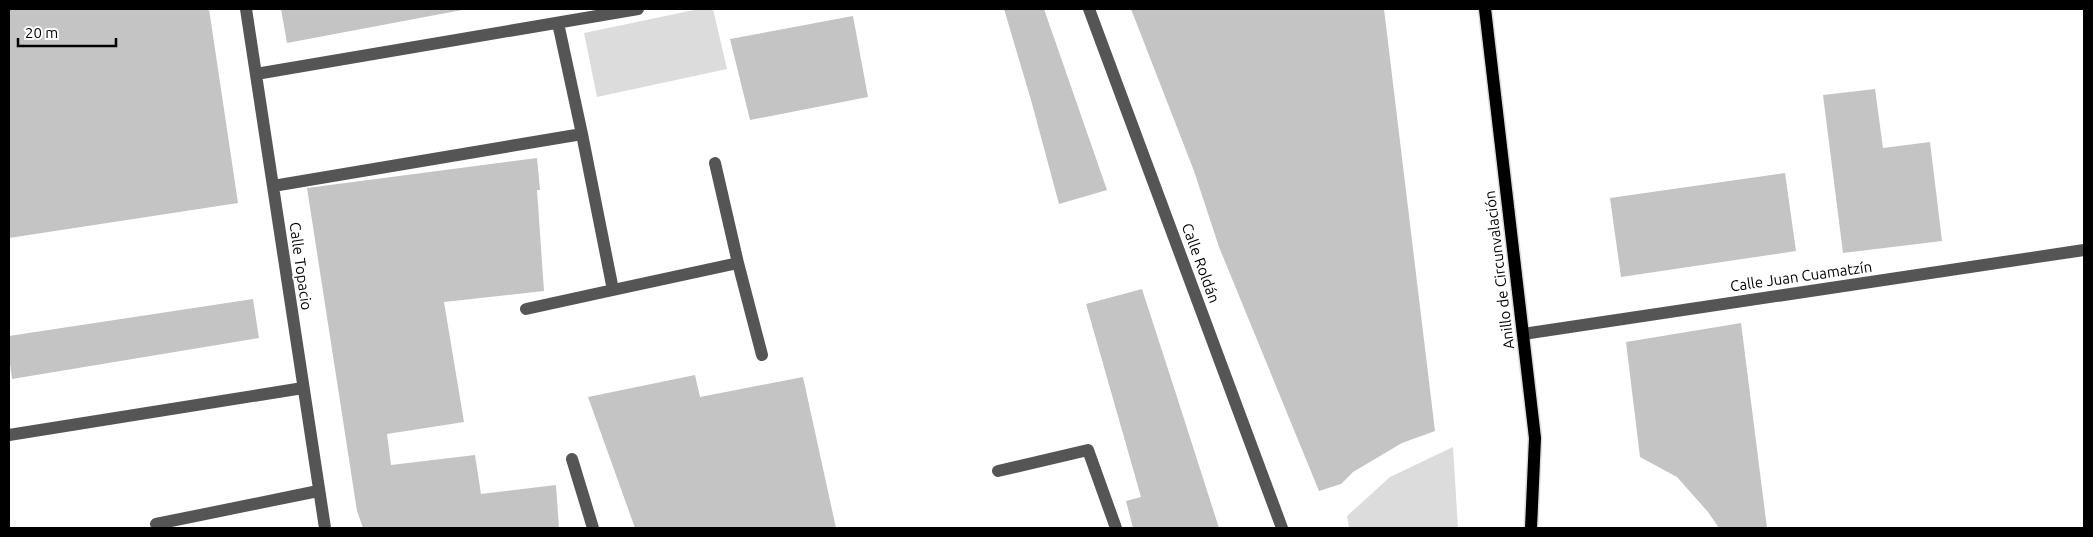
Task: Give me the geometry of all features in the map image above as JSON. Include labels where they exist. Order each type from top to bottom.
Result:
[{"type":"main road","name":"Anillo de Circunvalación","points":[[1485,9],[1535,438],[1531,528]]},
{"type":"street","name":"Calle Topacio","points":[[246,9],[324,528]]},
{"type":"street","points":[[256,74],[633,9]]},
{"type":"street","name":"Calle Roldán","points":[[1089,9],[1282,528]]},
{"type":"street","points":[[558,23],[613,290]]},
{"type":"street","points":[[273,186],[582,134]]},
{"type":"street","points":[[715,163],[762,355]]},
{"type":"street","name":"Calle Juan Cuamatzín","points":[[1523,334],[2084,250]]},
{"type":"street","points":[[526,309],[738,263]]},
{"type":"street","points":[[9,435],[302,388]]},
{"type":"street","points":[[998,472],[1088,450],[1116,528]]},
{"type":"street","points":[[572,459],[593,528]]},
{"type":"street","points":[[156,524],[318,491]]},
{"type":"shaded area","points":[[699,9],[713,9],[727,69],[597,97],[584,33]]},
{"type":"shaded area","points":[[1453,447],[1458,528],[1349,528],[1347,516],[1390,477]]},
{"type":"building","points":[[9,9],[209,9],[238,203],[9,238]]},
{"type":"building","points":[[281,9],[462,9],[462,10],[287,43]]},
{"type":"building","points":[[1004,9],[1044,9],[1107,190],[1059,204]]},
{"type":"building","points":[[1131,9],[1384,9],[1435,431],[1402,443],[1353,472],[1341,484],[1319,491],[1219,247],[1194,171]]},
{"type":"building","points":[[853,16],[868,97],[750,120],[730,39]]},
{"type":"building","points":[[1875,89],[1883,148],[1930,142],[1942,241],[1843,253],[1823,95]]},
{"type":"building","points":[[537,158],[540,190],[537,190],[544,291],[444,302],[464,422],[387,434],[391,465],[475,455],[481,494],[556,485],[559,528],[363,528],[357,511],[307,188]]},
{"type":"building","points":[[1785,173],[1796,251],[1621,277],[1610,198]]},
{"type":"building","points":[[1142,289],[1219,528],[1133,528],[1126,501],[1141,497],[1086,304]]},
{"type":"building","points":[[253,299],[259,338],[12,379],[9,336]]},
{"type":"building","points":[[1741,323],[1767,528],[1719,528],[1708,512],[1677,477],[1640,457],[1626,342]]},
{"type":"building","points":[[695,375],[700,397],[803,377],[836,528],[635,528],[588,397]]}]
